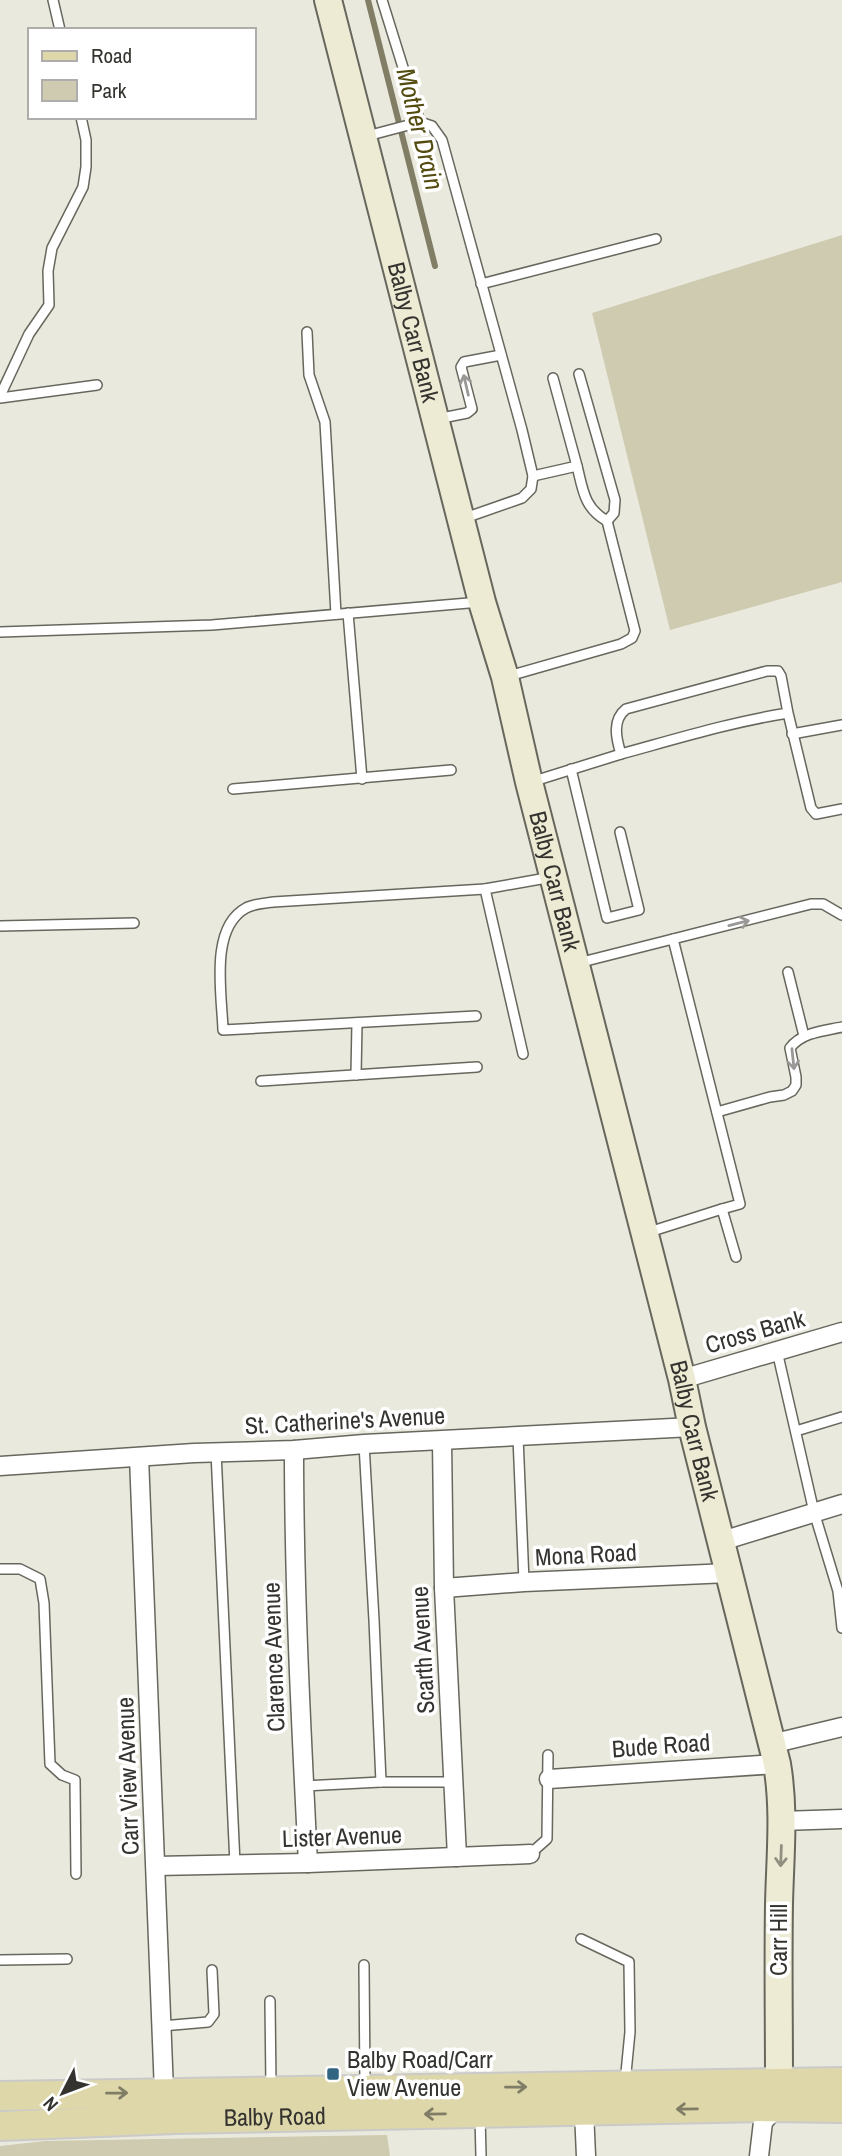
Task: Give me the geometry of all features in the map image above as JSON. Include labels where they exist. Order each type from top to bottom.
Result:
[{"type":"main road","name":"Balby Road","points":[[0,2126],[176,2119],[584,2111],[770,2099],[842,2082]]},
{"type":"main road","name":"Balby Road","points":[[0,2096],[625,2085],[842,2108]]},
{"type":"street","name":"Balby Carr Bank","points":[[328,0],[375,134],[435,419],[482,602],[505,677],[529,782],[682,1379],[774,1754]]},
{"type":"street","name":"Cross Bank","points":[[682,1379],[842,1332]]},
{"type":"street","name":"St. Catherine's Avenue","points":[[0,1466],[692,1427]]},
{"type":"street","name":"Scarth Avenue","points":[[442,1441],[444,1588],[457,1857]]},
{"type":"street","name":"Clarence Avenue","points":[[294,1450],[295,1565],[308,1863]]},
{"type":"street","name":"Carr View Avenue","points":[[139,1457],[164,2092]]},
{"type":"street","points":[[722,1541],[842,1504]]},
{"type":"street","name":"Mona Road","points":[[444,1588],[729,1573]]},
{"type":"street","name":"Bude Road","points":[[549,1779],[774,1754],[842,1727]]},
{"type":"street","name":"Carr Hill","points":[[770,2099],[782,1821],[781,1788],[774,1754]]},
{"type":"street","points":[[782,1821],[842,1819]]},
{"type":"street","name":"Lister Avenue","points":[[156,1866],[530,1854]]},
{"type":"street","points":[[759,2155],[763,2122],[770,2099]]},
{"type":"street","points":[[584,2111],[586,2156]]},
{"type":"lane","points":[[53,0],[60,28]]},
{"type":"lane","points":[[382,0],[415,123]]},
{"type":"lane","points":[[0,397],[29,334],[49,305],[48,271],[52,248],[83,187],[86,140],[81,119]]},
{"type":"lane","points":[[375,134],[415,123],[432,126],[442,140],[533,476],[531,489],[522,498],[461,519]]},
{"type":"lane","points":[[481,284],[656,239]]},
{"type":"lane","points":[[307,332],[309,375],[325,422],[336,614]]},
{"type":"lane","points":[[435,419],[467,413],[472,409],[461,367],[464,362],[501,355]]},
{"type":"lane","points":[[579,374],[615,500],[614,513],[607,521]]},
{"type":"lane","points":[[505,677],[621,645],[632,638],[635,631],[607,521],[596,515],[587,503],[553,378]]},
{"type":"lane","points":[[0,397],[97,385]]},
{"type":"lane","points":[[533,476],[577,466]]},
{"type":"lane","points":[[0,632],[212,625],[482,602]]},
{"type":"lane","points":[[348,613],[362,779]]},
{"type":"lane","points":[[621,754],[616,723],[626,709],[767,671],[778,671],[811,807],[816,814],[842,809]]},
{"type":"lane","points":[[529,782],[677,738],[788,713]]},
{"type":"lane","points":[[792,734],[842,725]]},
{"type":"lane","points":[[570,769],[607,918],[639,910],[620,832]]},
{"type":"lane","points":[[233,789],[451,770]]},
{"type":"lane","points":[[476,1016],[223,1030],[221,949],[225,933],[233,918],[247,907],[273,902],[485,889],[553,877]]},
{"type":"lane","points":[[485,889],[523,1054]]},
{"type":"lane","points":[[576,964],[811,904],[823,904],[842,915]]},
{"type":"lane","points":[[0,926],[134,923]]},
{"type":"lane","points":[[645,1233],[740,1204],[673,939]]},
{"type":"lane","points":[[788,972],[804,1036]]},
{"type":"lane","points":[[356,1075],[357,1023]]},
{"type":"lane","points":[[717,1112],[792,1091],[796,1085],[796,1077],[790,1048],[804,1036],[842,1027]]},
{"type":"lane","points":[[261,1081],[477,1067]]},
{"type":"lane","points":[[722,1209],[736,1257]]},
{"type":"lane","points":[[777,1351],[814,1512],[840,1590],[842,1628]]},
{"type":"lane","points":[[796,1431],[842,1417]]},
{"type":"lane","points":[[518,1437],[524,1582]]},
{"type":"lane","points":[[364,1444],[381,1782]]},
{"type":"lane","points":[[216,1452],[235,1864]]},
{"type":"lane","points":[[0,1569],[20,1569],[40,1579],[44,1603],[50,1764],[62,1775],[75,1780],[76,1874]]},
{"type":"lane","points":[[530,1854],[547,1839],[548,1755]]},
{"type":"lane","points":[[304,1786],[454,1782]]},
{"type":"lane","points":[[581,1939],[629,1962],[630,2032],[625,2085]]},
{"type":"lane","points":[[0,1960],[67,1959]]},
{"type":"lane","points":[[364,1965],[365,2090]]},
{"type":"lane","points":[[162,2026],[208,2022],[212,2018],[212,1970]]},
{"type":"lane","points":[[270,2001],[271,2092]]},
{"type":"lane","points":[[480,2113],[481,2156]]},
{"type":"green space","points":[[842,235],[842,582],[670,630],[592,313]]},
{"type":"green space","points":[[387,2135],[390,2156],[0,2156],[0,2146],[45,2141]]},
{"type":"waterway","name":"Mother Drain","points":[[368,0],[435,266]]},
{"type":"place","name":"Balby Road/Carr View Avenue","points":[[333,2074]]}]
